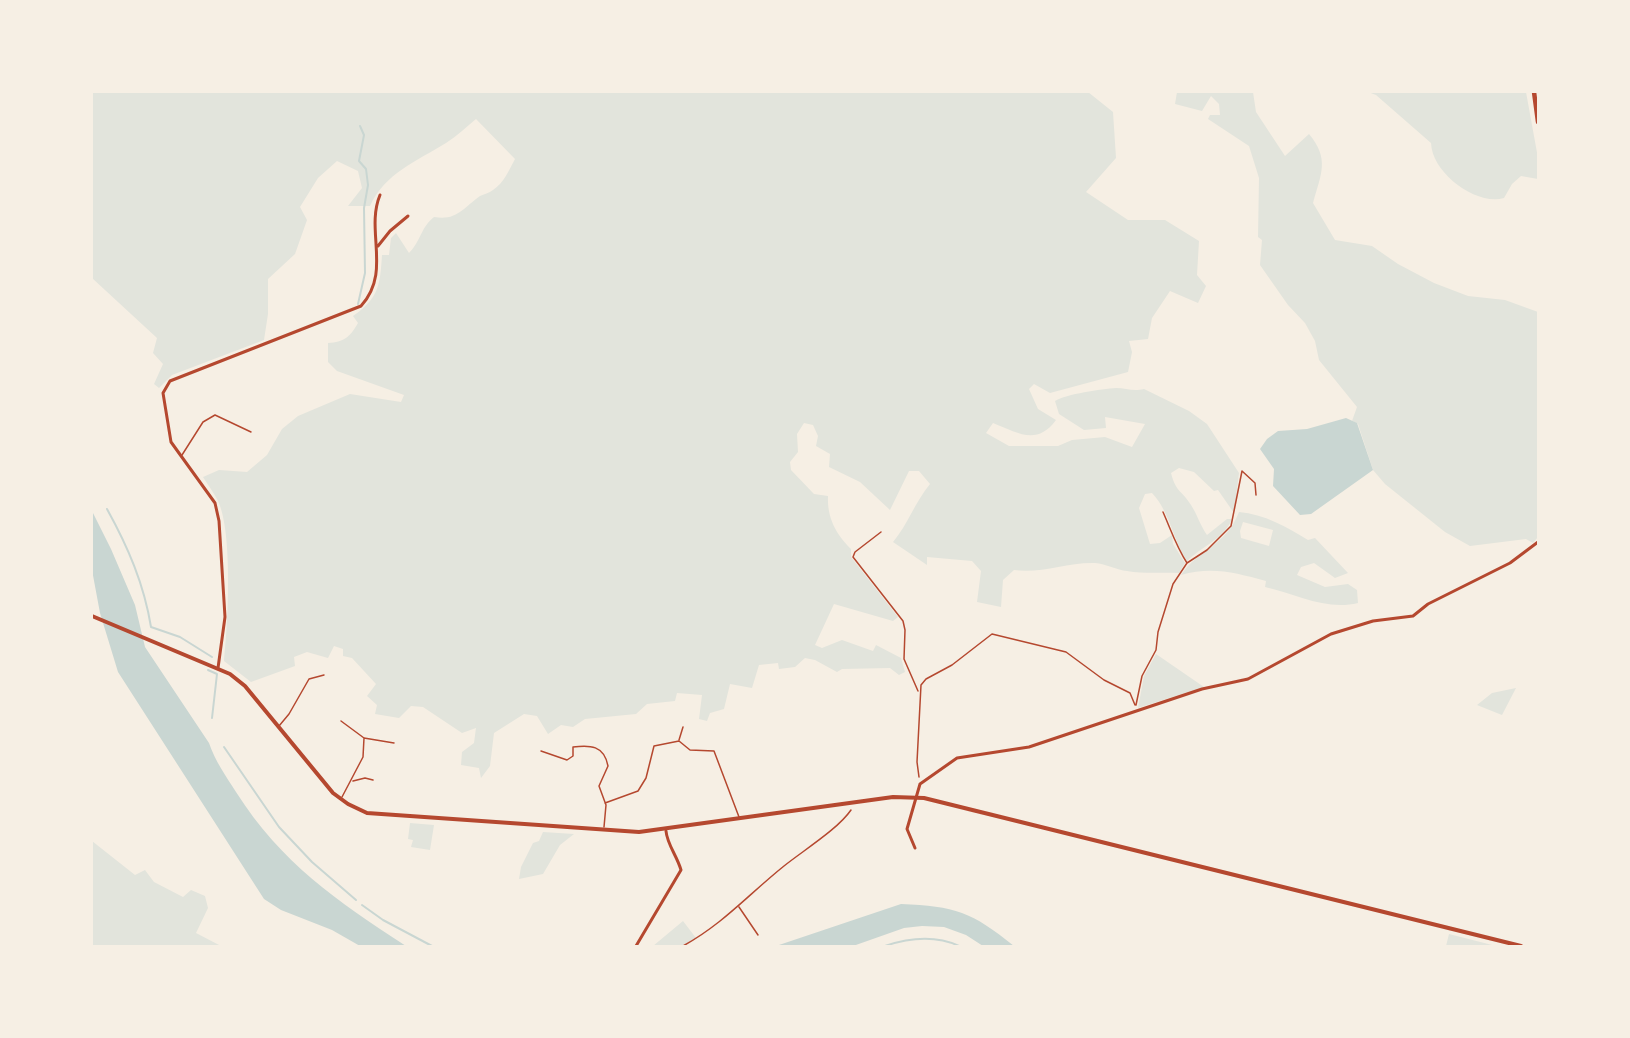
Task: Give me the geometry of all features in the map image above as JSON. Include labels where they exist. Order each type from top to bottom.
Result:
[{"type":"main road","points":[[1534,92],[1539,122]]},
{"type":"street","points":[[218,668],[225,617],[219,521],[215,503],[171,442],[163,393],[170,381],[354,310],[371,296],[375,286],[378,246],[375,207],[380,195]]},
{"type":"street","points":[[378,246],[390,231],[408,216]]},
{"type":"street","points":[[915,848],[907,829],[920,784],[957,758],[1029,747],[1202,689],[1218,688],[1248,679],[1331,634],[1373,621],[1413,616],[1428,604],[1510,563],[1539,542]]},
{"type":"street","points":[[92,616],[144,640],[218,668],[245,686],[333,793],[357,809],[376,814],[603,831],[666,831],[850,804],[916,797],[1050,828],[1521,946]]},
{"type":"street","points":[[636,946],[681,870],[675,851],[666,839],[666,831]]},
{"type":"lane","points":[[182,456],[202,422],[215,415],[251,432]]},
{"type":"lane","points":[[279,727],[309,679],[324,675]]},
{"type":"lane","points":[[342,721],[364,738],[394,743]]},
{"type":"lane","points":[[679,741],[683,727]]},
{"type":"lane","points":[[341,798],[363,757],[364,738]]},
{"type":"lane","points":[[605,803],[635,793],[646,778],[654,746],[679,741]]},
{"type":"lane","points":[[679,741],[690,750],[714,751],[740,820]]},
{"type":"lane","points":[[541,751],[567,760],[573,756],[573,747],[592,745],[597,748],[608,766],[599,786],[605,803],[603,831]]},
{"type":"lane","points":[[352,781],[365,778],[373,780]]},
{"type":"path","points":[[1135,706],[1142,676],[1156,650],[1158,632],[1173,584],[1187,563],[1207,550],[1231,526],[1242,471],[1255,483],[1256,495]]},
{"type":"path","points":[[1163,512],[1174,536],[1174,544],[1187,563]]},
{"type":"path","points":[[880,532],[853,556],[903,621],[904,659],[909,676],[918,692],[920,748],[917,762],[920,784]]},
{"type":"path","points":[[918,692],[926,679],[952,665],[992,634],[1066,652],[1104,680],[1130,693],[1136,712]]},
{"type":"path","points":[[683,946],[712,930],[750,893],[851,811],[850,804]]},
{"type":"path","points":[[739,906],[758,935]]},
{"type":"shaded area","points":[[92,92],[1088,92],[1113,112],[1116,158],[1086,192],[1128,220],[1165,220],[1199,241],[1197,275],[1206,286],[1198,303],[1170,291],[1152,318],[1148,339],[1129,341],[1132,352],[1128,372],[1050,393],[1034,384],[1029,389],[1038,409],[1056,420],[1042,433],[1027,435],[993,423],[986,433],[1009,446],[1058,446],[1072,440],[1105,437],[1132,447],[1145,424],[1105,417],[1106,428],[1084,430],[1059,414],[1055,401],[1075,394],[1102,389],[1144,389],[1189,411],[1207,424],[1239,473],[1234,513],[1218,490],[1214,491],[1194,472],[1179,468],[1171,473],[1177,488],[1188,500],[1207,535],[1227,519],[1232,519],[1224,532],[1187,561],[1158,501],[1152,493],[1145,494],[1139,508],[1150,544],[1160,543],[1172,535],[1173,544],[1185,563],[1179,573],[1133,572],[1095,563],[1024,571],[1014,570],[1003,580],[1001,607],[977,602],[981,571],[972,561],[927,557],[927,565],[893,542],[930,484],[919,471],[909,471],[890,510],[860,482],[829,467],[830,454],[816,446],[818,436],[813,425],[804,423],[797,434],[798,452],[790,462],[791,470],[814,494],[828,496],[831,518],[837,531],[851,549],[851,557],[898,617],[893,621],[834,604],[815,645],[822,648],[842,640],[873,651],[876,645],[901,658],[905,672],[899,675],[890,668],[842,669],[837,672],[815,660],[805,658],[795,667],[779,669],[778,663],[759,665],[752,688],[730,684],[724,709],[710,713],[707,721],[699,719],[702,695],[677,693],[675,701],[647,704],[636,714],[585,719],[573,727],[561,725],[548,734],[537,716],[524,714],[494,733],[490,766],[481,778],[479,768],[461,765],[462,752],[474,743],[476,728],[462,733],[423,707],[411,706],[399,718],[375,714],[377,705],[367,696],[376,684],[352,658],[343,656],[343,649],[334,646],[328,658],[307,652],[294,657],[295,666],[251,682],[224,661],[228,603],[226,534],[218,501],[203,477],[219,470],[247,472],[267,455],[282,429],[298,416],[350,394],[401,402],[404,395],[337,371],[328,362],[328,343],[342,340],[355,328],[358,323],[353,316],[368,303],[377,290],[382,255],[389,255],[391,238],[396,233],[409,253],[426,225],[434,217],[454,215],[480,196],[493,190],[503,180],[515,159],[476,119],[450,140],[393,176],[376,195],[370,206],[348,206],[362,188],[358,171],[337,161],[318,178],[300,207],[307,220],[295,254],[268,279],[268,314],[264,340],[172,375],[159,388],[154,384],[163,364],[153,353],[157,338],[92,278]]},
{"type":"shaded area","points":[[1177,92],[1253,92],[1256,112],[1285,156],[1309,134],[1316,143],[1322,159],[1321,175],[1313,203],[1335,240],[1372,246],[1398,264],[1434,283],[1468,296],[1505,300],[1538,312],[1538,537],[1533,543],[1526,539],[1470,546],[1445,532],[1385,484],[1373,470],[1358,424],[1352,421],[1357,407],[1319,360],[1315,341],[1305,323],[1288,305],[1260,265],[1262,240],[1258,237],[1259,178],[1249,146],[1208,119],[1210,115],[1220,115],[1219,104],[1211,96],[1202,111],[1175,104]]},
{"type":"shaded area","points":[[1368,92],[1526,92],[1538,158],[1538,179],[1521,176],[1512,184],[1504,198],[1481,197],[1469,192],[1447,176],[1433,154],[1431,143],[1376,95]]},
{"type":"shaded area","points":[[1346,418],[1357,423],[1373,470],[1311,514],[1300,515],[1273,486],[1274,469],[1260,449],[1267,439],[1278,431],[1307,429]]},
{"type":"shaded area","points":[[92,511],[135,605],[145,647],[209,743],[221,768],[254,817],[272,840],[312,879],[356,913],[406,946],[360,946],[332,930],[281,910],[264,899],[118,672],[100,613],[92,570]]},
{"type":"shaded area","points":[[1239,512],[1248,513],[1275,522],[1308,540],[1315,538],[1348,573],[1335,578],[1314,563],[1301,567],[1297,575],[1325,587],[1348,584],[1357,590],[1358,603],[1334,605],[1312,601],[1265,587],[1266,581],[1234,573],[1203,571],[1181,575],[1195,559],[1227,533]],"holes":[[[1243,522],[1273,530],[1269,546],[1241,538],[1240,531]]]},
{"type":"shaded area","points":[[1156,654],[1204,687],[1138,708],[1144,676]]},
{"type":"shaded area","points":[[1516,688],[1502,715],[1477,705],[1492,693]]},
{"type":"shaded area","points":[[410,823],[434,825],[430,850],[411,847],[413,840],[408,839]]},
{"type":"shaded area","points":[[543,832],[574,834],[560,845],[543,874],[519,879],[521,867],[533,843],[539,841]]},
{"type":"shaded area","points":[[92,841],[135,875],[145,870],[154,882],[183,897],[191,890],[205,896],[208,908],[196,933],[221,946],[92,946]]},
{"type":"shaded area","points":[[901,904],[936,907],[962,913],[986,925],[1014,946],[983,946],[966,935],[944,927],[922,926],[904,928],[853,946],[776,946]]},
{"type":"shaded area","points":[[683,921],[696,938],[681,946],[653,946]]},
{"type":"shaded area","points":[[1449,934],[1496,946],[1446,946]]},
{"type":"waterway","points":[[358,304],[365,273],[364,208],[368,185],[366,169],[359,161],[364,135],[360,126]]},
{"type":"waterway","points":[[107,509],[134,566],[151,627],[180,637],[212,657]]},
{"type":"waterway","points":[[208,670],[217,674],[212,718]]},
{"type":"waterway","points":[[224,747],[279,827],[312,862],[356,900]]},
{"type":"waterway","points":[[362,905],[383,920],[432,946]]},
{"type":"waterway","points":[[885,946],[922,939],[941,940],[959,946]]}]
